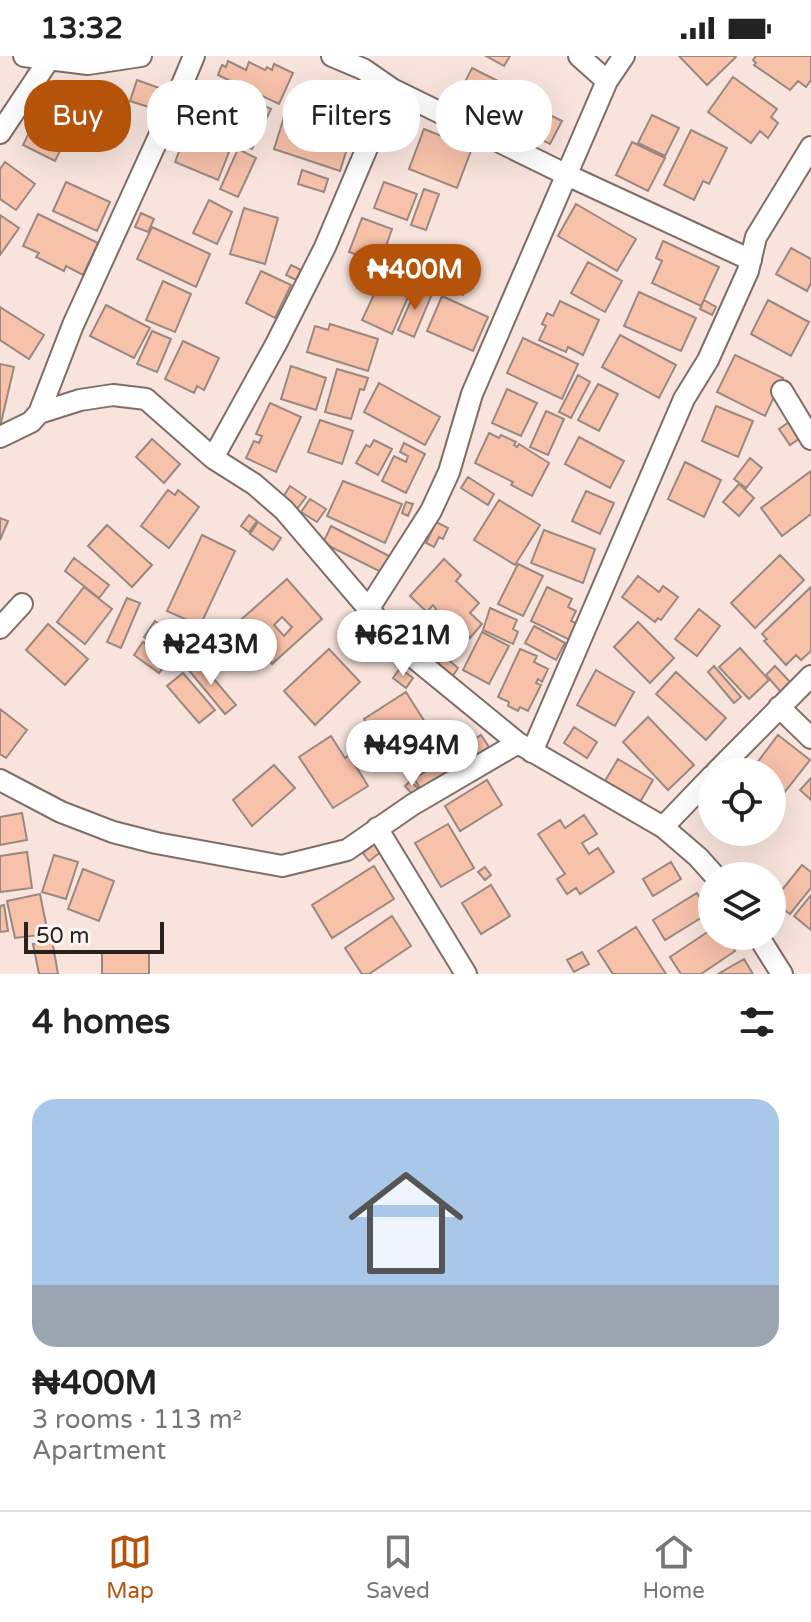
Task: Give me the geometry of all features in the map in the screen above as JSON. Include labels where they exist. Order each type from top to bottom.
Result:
[{"type":"street","points":[[24,56],[88,64],[141,56]]},
{"type":"street","points":[[0,437],[31,422],[39,413],[73,325],[194,56]]},
{"type":"street","points":[[332,56],[363,69],[379,80]]},
{"type":"street","points":[[579,56],[607,81]]},
{"type":"street","points":[[369,608],[431,511],[443,485],[472,394],[607,81],[624,56]]},
{"type":"street","points":[[0,133],[48,61]]},
{"type":"street","points":[[420,103],[751,260]]},
{"type":"street","points":[[0,780],[61,812],[113,832],[282,866],[347,850],[377,828],[525,748],[684,399],[708,360],[751,260],[756,237],[811,147]]},
{"type":"street","points":[[213,458],[325,247],[365,152]]},
{"type":"street","points":[[782,391],[811,439]]},
{"type":"street","points":[[39,413],[80,400],[113,395],[146,399],[213,458],[254,484],[284,510],[402,648],[525,748],[663,827],[702,862]]},
{"type":"street","points":[[0,628],[22,604]]},
{"type":"street","points":[[730,758],[811,676]]},
{"type":"street","points":[[779,707],[811,738]]},
{"type":"street","points":[[663,827],[698,791]]},
{"type":"street","points":[[377,828],[466,974]]},
{"type":"street","points":[[767,950],[782,974]]},
{"type":"building","points":[[486,56],[510,56],[504,66]]},
{"type":"building","points":[[679,56],[735,56],[736,57],[707,85]]},
{"type":"building","points":[[756,56],[811,56],[811,80],[806,87],[798,81],[790,90],[754,65]]},
{"type":"building","points":[[228,61],[246,70],[249,62],[272,70],[274,64],[293,73],[290,80],[283,80],[283,95],[279,104],[267,98],[267,80],[229,80],[218,75],[222,65],[226,67]]},
{"type":"building","points":[[472,68],[496,80],[466,80]]},
{"type":"building","points":[[733,77],[777,109],[771,117],[778,123],[768,138],[760,131],[751,143],[708,112]]},
{"type":"building","points":[[137,80],[147,84],[147,106],[131,101]]},
{"type":"building","points":[[652,115],[679,128],[665,156],[638,143]]},
{"type":"building","points":[[552,116],[562,121],[552,140]]},
{"type":"building","points":[[283,120],[283,152],[274,149]]},
{"type":"building","points":[[424,129],[436,134],[436,152],[470,152],[457,188],[409,169],[415,152],[420,152]]},
{"type":"building","points":[[691,130],[727,148],[709,184],[703,181],[694,200],[664,185]]},
{"type":"building","points":[[632,142],[665,158],[648,191],[616,175]]},
{"type":"building","points":[[37,152],[60,152],[55,161]]},
{"type":"building","points":[[179,152],[229,152],[218,180],[175,162]]},
{"type":"building","points":[[237,152],[256,158],[238,197],[220,189]]},
{"type":"building","points":[[283,152],[346,152],[340,171]]},
{"type":"building","points":[[5,162],[35,184],[16,210],[0,199],[0,169]]},
{"type":"building","points":[[302,170],[328,179],[324,192],[298,184]]},
{"type":"building","points":[[66,182],[110,202],[97,231],[53,211]]},
{"type":"building","points":[[384,182],[417,194],[407,220],[374,208]]},
{"type":"building","points":[[424,189],[439,194],[426,230],[411,225]]},
{"type":"building","points":[[209,200],[232,212],[217,244],[193,233]]},
{"type":"building","points":[[576,204],[636,239],[617,271],[558,236]]},
{"type":"building","points":[[244,208],[278,218],[265,264],[230,254]]},
{"type":"building","points":[[141,213],[154,219],[148,232],[135,227]]},
{"type":"building","points":[[38,214],[98,243],[83,275],[66,266],[64,271],[36,257],[39,253],[23,246]]},
{"type":"building","points":[[0,215],[19,228],[0,255]]},
{"type":"building","points":[[362,218],[392,229],[380,263],[349,252]]},
{"type":"building","points":[[152,227],[210,254],[196,287],[137,259]]},
{"type":"building","points":[[663,241],[719,267],[701,306],[652,283],[662,261],[656,258]]},
{"type":"building","points":[[440,247],[452,252],[454,248],[470,255],[468,259],[477,263],[463,295],[427,279]]},
{"type":"building","points":[[791,248],[811,259],[811,283],[807,291],[776,274]]},
{"type":"building","points":[[388,257],[408,266],[401,283],[381,274]]},
{"type":"building","points":[[588,262],[622,281],[605,312],[571,293]]},
{"type":"building","points":[[291,265],[301,270],[296,280],[286,275]]},
{"type":"building","points":[[261,271],[291,285],[275,318],[246,303]]},
{"type":"building","points":[[163,281],[191,294],[175,332],[146,320]]},
{"type":"building","points":[[379,284],[408,297],[392,334],[362,320]]},
{"type":"building","points":[[417,287],[432,294],[414,337],[398,330]]},
{"type":"building","points":[[639,292],[696,318],[681,351],[624,326]]},
{"type":"building","points":[[442,296],[488,317],[473,351],[427,331]]},
{"type":"building","points":[[704,300],[716,307],[712,315],[700,309]]},
{"type":"building","points":[[768,300],[809,322],[791,356],[751,334]]},
{"type":"building","points":[[560,301],[599,320],[583,355],[568,347],[566,352],[539,340],[546,326],[542,324],[547,313],[553,316]]},
{"type":"building","points":[[106,305],[150,328],[134,358],[90,336]]},
{"type":"building","points":[[0,307],[44,335],[29,359],[0,340]]},
{"type":"building","points":[[330,324],[378,339],[368,371],[307,352],[315,326],[328,330]]},
{"type":"building","points":[[152,331],[171,339],[157,372],[137,364]]},
{"type":"building","points":[[620,335],[676,365],[659,398],[602,367]]},
{"type":"building","points":[[523,338],[578,364],[562,399],[507,373]]},
{"type":"building","points":[[183,341],[219,358],[204,390],[197,386],[194,393],[165,379]]},
{"type":"building","points":[[735,355],[783,378],[765,416],[717,392]]},
{"type":"building","points":[[0,364],[14,367],[1,423],[0,423]]},
{"type":"building","points":[[291,366],[326,378],[316,410],[281,399]]},
{"type":"building","points":[[337,369],[368,378],[364,390],[360,389],[351,419],[325,412]]},
{"type":"building","points":[[578,375],[590,382],[571,418],[559,412]]},
{"type":"building","points":[[379,383],[440,417],[425,445],[364,412]]},
{"type":"building","points":[[598,384],[618,394],[599,431],[578,420]]},
{"type":"building","points":[[507,389],[537,403],[521,436],[492,423]]},
{"type":"building","points":[[270,403],[301,417],[276,472],[246,458],[254,441],[259,443],[262,436],[256,434]]},
{"type":"building","points":[[716,406],[753,421],[738,457],[702,441]]},
{"type":"building","points":[[546,411],[564,419],[548,455],[530,447]]},
{"type":"building","points":[[320,420],[353,431],[342,464],[308,452]]},
{"type":"building","points":[[792,420],[803,436],[790,445],[779,429]]},
{"type":"building","points":[[489,433],[516,442],[514,445],[517,447],[519,444],[549,463],[532,496],[511,485],[513,482],[475,463]]},
{"type":"building","points":[[579,437],[624,461],[610,488],[565,464]]},
{"type":"building","points":[[152,439],[180,464],[164,483],[136,457]]},
{"type":"building","points":[[374,440],[392,449],[378,475],[356,463],[366,445],[370,447]]},
{"type":"building","points":[[404,443],[425,454],[406,493],[382,481],[394,456],[406,462],[408,456],[400,452]]},
{"type":"building","points":[[750,458],[762,468],[746,488],[734,479]]},
{"type":"building","points":[[685,462],[721,480],[704,517],[668,499]]},
{"type":"building","points":[[811,471],[811,514],[782,536],[761,508]]},
{"type":"building","points":[[468,477],[494,494],[488,505],[461,488]]},
{"type":"building","points":[[343,481],[402,504],[385,543],[327,516]]},
{"type":"building","points":[[739,484],[754,498],[739,516],[723,502]]},
{"type":"building","points":[[290,486],[306,497],[297,509],[282,499]]},
{"type":"building","points":[[168,490],[175,495],[178,490],[199,507],[169,548],[141,526]]},
{"type":"building","points":[[586,491],[614,503],[600,534],[572,521]]},
{"type":"building","points":[[310,499],[326,509],[317,522],[301,512]]},
{"type":"building","points":[[499,500],[540,525],[515,565],[474,540]]},
{"type":"building","points":[[406,502],[413,504],[408,516],[402,513]]},
{"type":"building","points":[[249,515],[257,521],[249,532],[241,526]]},
{"type":"building","points":[[0,518],[8,521],[0,540]]},
{"type":"building","points":[[258,522],[281,538],[273,550],[250,534]]},
{"type":"building","points":[[436,522],[448,528],[443,539],[439,537],[434,547],[426,543]]},
{"type":"building","points":[[107,525],[152,565],[132,587],[88,546]]},
{"type":"building","points":[[331,526],[391,557],[383,573],[323,543]]},
{"type":"building","points":[[544,530],[595,549],[583,583],[531,563]]},
{"type":"building","points":[[202,535],[235,551],[200,626],[167,611]]},
{"type":"building","points":[[780,555],[804,580],[755,628],[731,603]]},
{"type":"building","points":[[74,558],[109,585],[99,598],[65,571]]},
{"type":"building","points":[[444,559],[461,575],[456,581],[479,603],[470,613],[482,624],[470,638],[456,625],[446,635],[428,618],[436,609],[433,605],[427,612],[410,596]]},
{"type":"building","points":[[518,564],[543,576],[523,616],[498,604]]},
{"type":"building","points":[[638,576],[659,592],[663,586],[678,597],[661,620],[658,618],[655,622],[622,597]]},
{"type":"building","points":[[287,579],[322,619],[272,664],[236,624]],"holes":[[[282,617],[292,627],[284,636],[274,625]]]},
{"type":"building","points":[[84,587],[112,609],[85,644],[57,622]]},
{"type":"building","points":[[547,587],[572,599],[568,607],[576,611],[571,621],[580,625],[572,641],[531,621]]},
{"type":"building","points":[[811,587],[811,651],[801,660],[796,655],[786,665],[764,641],[767,639],[762,634]]},
{"type":"building","points":[[127,598],[140,603],[121,648],[107,642]]},
{"type":"building","points":[[490,608],[517,620],[513,629],[518,632],[513,644],[483,630]]},
{"type":"building","points":[[699,609],[720,626],[697,656],[675,639]]},
{"type":"building","points":[[155,621],[188,643],[177,659],[144,637]]},
{"type":"building","points":[[638,622],[674,658],[650,683],[614,647]]},
{"type":"building","points":[[48,624],[88,659],[65,685],[26,650]]},
{"type":"building","points":[[190,624],[202,631],[196,645],[183,638]]},
{"type":"building","points":[[534,626],[565,643],[556,660],[525,643]]},
{"type":"building","points":[[482,632],[509,646],[489,684],[463,670]]},
{"type":"building","points":[[143,642],[168,661],[159,673],[134,655]]},
{"type":"building","points":[[740,648],[769,680],[749,699],[719,667]]},
{"type":"building","points":[[329,649],[360,682],[315,725],[284,691]]},
{"type":"building","points":[[520,649],[537,656],[534,662],[548,669],[542,682],[538,679],[536,683],[541,685],[528,711],[520,707],[518,711],[498,697]]},
{"type":"building","points":[[444,656],[458,668],[452,677],[437,665]]},
{"type":"building","points":[[197,659],[236,705],[225,714],[187,668]]},
{"type":"building","points":[[714,666],[741,697],[734,703],[708,672]]},
{"type":"building","points":[[775,666],[791,683],[781,692],[766,675]]},
{"type":"building","points":[[400,668],[413,678],[406,688],[393,678]]},
{"type":"building","points":[[596,670],[634,692],[615,726],[577,705]]},
{"type":"building","points":[[676,672],[726,718],[706,740],[656,694]]},
{"type":"building","points":[[183,673],[215,710],[199,723],[167,686]]},
{"type":"building","points":[[406,692],[428,727],[394,749],[384,734],[377,739],[364,719]]},
{"type":"building","points":[[0,709],[27,730],[6,758],[0,754]]},
{"type":"building","points":[[648,717],[694,765],[668,790],[623,742]]},
{"type":"building","points":[[574,727],[597,742],[587,758],[564,743]]},
{"type":"building","points":[[481,735],[489,747],[422,791],[414,779]]},
{"type":"building","points":[[778,735],[810,760],[786,790],[786,758],[761,758]]},
{"type":"building","points":[[331,736],[345,758],[349,755],[368,786],[333,808],[299,757]]},
{"type":"building","points":[[618,759],[653,780],[640,802],[605,781]]},
{"type":"building","points":[[274,765],[295,788],[252,826],[233,800]]},
{"type":"building","points":[[811,778],[811,800],[800,790]]},
{"type":"building","points":[[487,780],[502,805],[460,831],[445,806]]},
{"type":"building","points":[[410,781],[419,789],[413,795],[405,786]]},
{"type":"building","points":[[22,813],[27,840],[0,845],[0,817]]},
{"type":"building","points":[[584,815],[597,834],[582,843],[589,854],[598,848],[614,872],[580,894],[576,888],[567,894],[557,879],[565,874],[538,834],[560,820],[565,828]]},
{"type":"building","points":[[448,824],[474,868],[441,887],[415,843]]},
{"type":"building","points":[[376,843],[382,851],[369,861],[363,853]]},
{"type":"building","points":[[27,852],[32,888],[0,892],[0,856]]},
{"type":"building","points":[[54,855],[78,862],[66,899],[42,892]]},
{"type":"building","points":[[671,862],[681,879],[653,896],[643,879]]},
{"type":"building","points":[[802,865],[811,872],[811,888],[790,914],[786,911],[786,885]]},
{"type":"building","points":[[374,866],[394,899],[332,938],[312,905]]},
{"type":"building","points":[[485,867],[491,875],[485,880],[478,872]]},
{"type":"building","points":[[83,869],[114,881],[99,921],[68,909]]},
{"type":"building","points":[[491,885],[510,916],[481,934],[462,903]]},
{"type":"building","points":[[40,894],[48,934],[15,938],[7,901]]},
{"type":"building","points":[[698,895],[698,920],[665,940],[653,920]]},
{"type":"building","points":[[811,895],[811,930],[794,916]]},
{"type":"building","points":[[4,905],[8,931],[0,932],[0,906]]},
{"type":"building","points":[[392,916],[411,946],[369,974],[362,974],[345,948]]},
{"type":"building","points":[[636,927],[666,974],[613,974],[598,951]]},
{"type":"building","points":[[698,938],[698,950],[735,951],[701,974],[681,974],[670,957]]},
{"type":"building","points":[[52,940],[58,974],[39,974],[33,944]]},
{"type":"building","points":[[582,952],[589,964],[574,972],[567,960]]},
{"type":"building","points":[[102,953],[149,953],[149,974],[102,974]]},
{"type":"building","points":[[744,959],[753,974],[718,974]]}]
